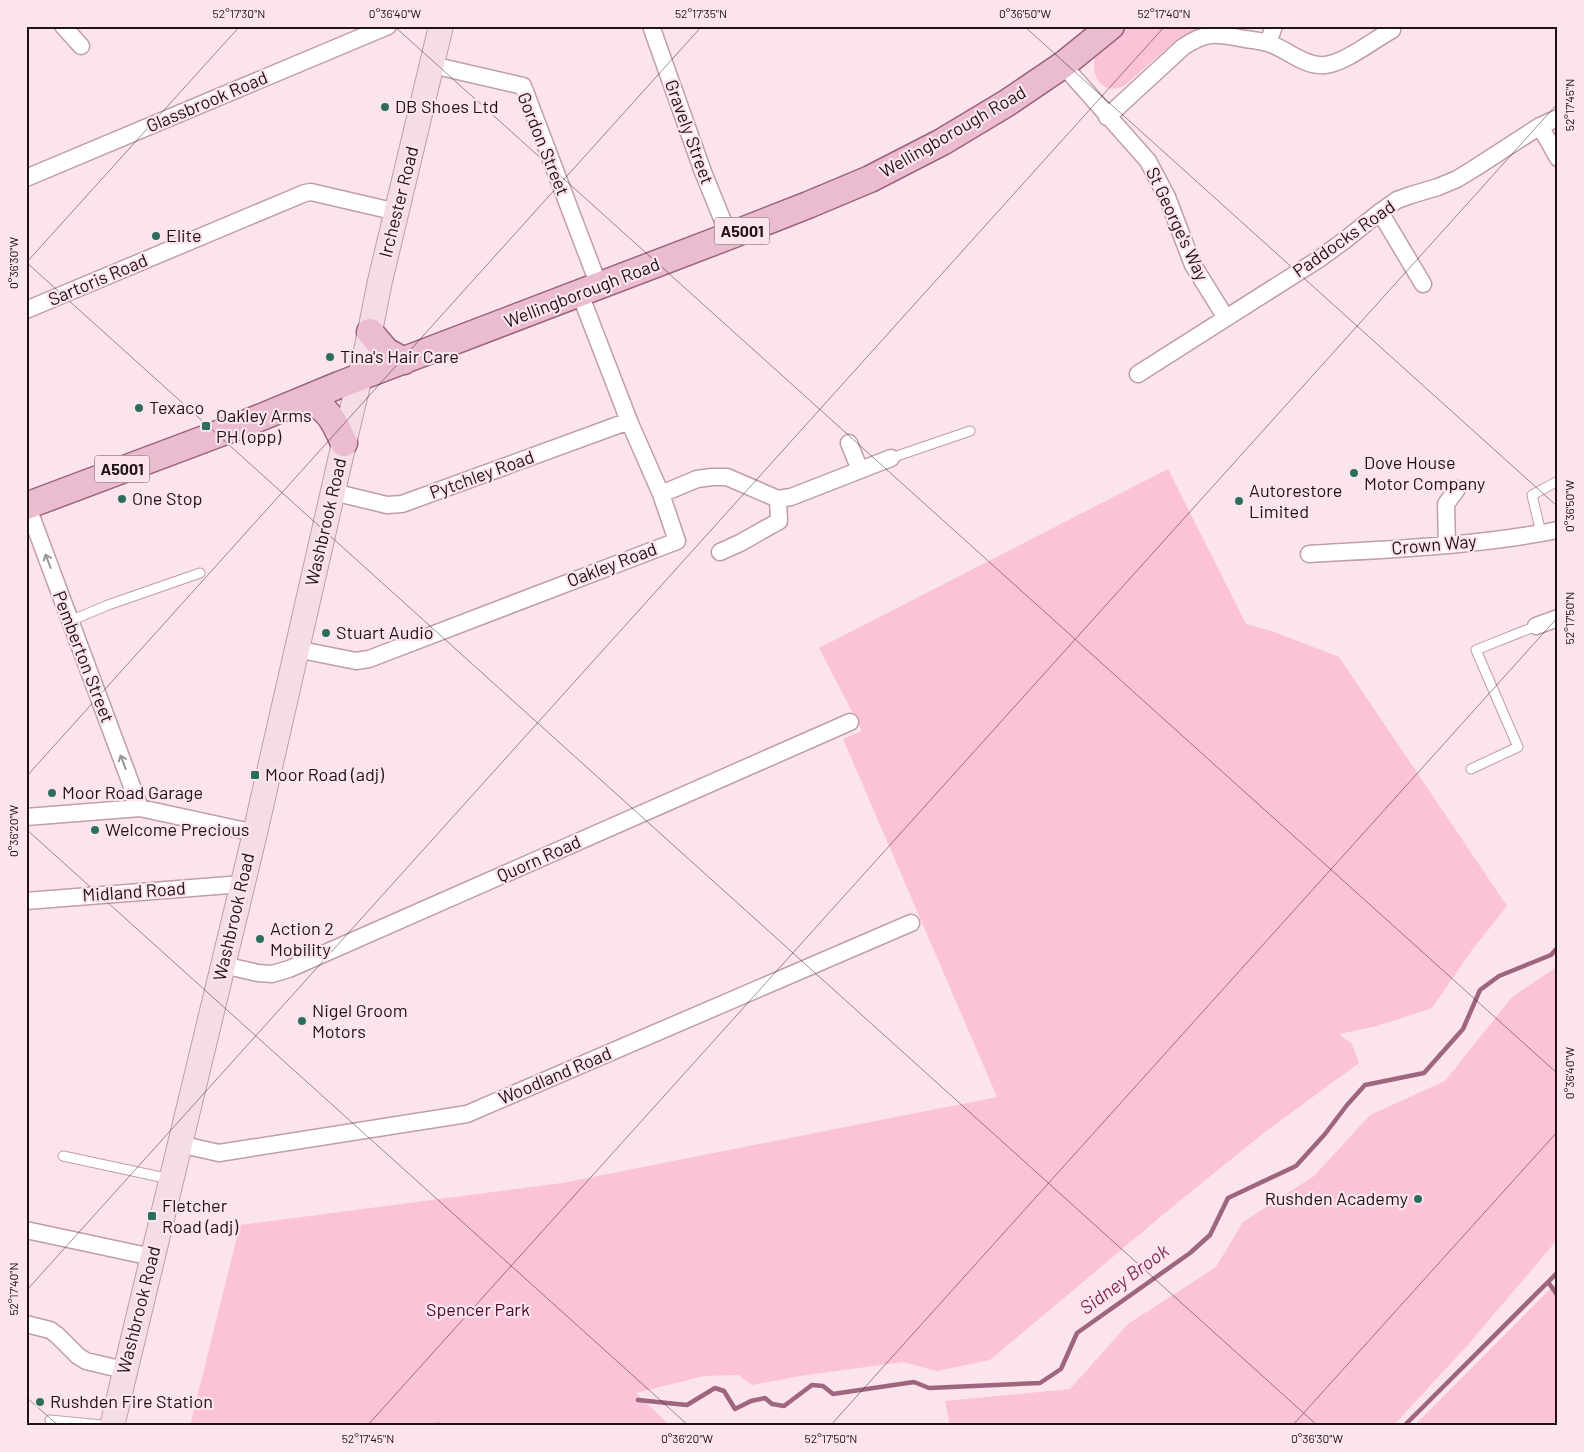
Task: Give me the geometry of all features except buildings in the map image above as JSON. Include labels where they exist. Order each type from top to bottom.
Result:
[{"type":"main road","name":"Irchester Road","points":[[360,377],[380,281],[441,26]]},
{"type":"main road","name":"Wellingborough Road","points":[[26,505],[247,423],[360,377],[831,196],[906,162],[974,123],[1063,66],[1111,26]]},
{"type":"main road","points":[[370,332],[386,350],[404,361]]},
{"type":"main road","name":"Washbrook Road","points":[[112,1426],[223,965],[360,377]]},
{"type":"main road","points":[[305,399],[318,404],[328,413],[344,444]]},
{"type":"street","points":[[63,26],[81,46]]},
{"type":"street","name":"Glassbrook Road","points":[[26,178],[388,26]]},
{"type":"street","name":"Gravely Street","points":[[651,26],[703,172],[729,236]]},
{"type":"street","points":[[1268,43],[1274,26]]},
{"type":"street","points":[[1107,117],[1183,46],[1196,38],[1209,34],[1219,34],[1268,43],[1312,64],[1324,65],[1340,61],[1380,31]]},
{"type":"street","name":"Gordon Street","points":[[432,65],[523,86],[590,290]]},
{"type":"street","name":"St George's Way","points":[[1063,66],[1148,161],[1166,198],[1193,265],[1226,318]]},
{"type":"street","name":"Paddocks Road","points":[[1138,374],[1319,259],[1397,200],[1457,179],[1540,126],[1558,118]]},
{"type":"street","points":[[1540,126],[1558,158]]},
{"type":"street","name":"Sartoris Road","points":[[26,310],[305,193],[312,192],[397,212]]},
{"type":"street","points":[[1380,212],[1423,284]]},
{"type":"street","name":"Oakley Road","points":[[296,649],[356,661],[369,659],[677,541],[661,494],[629,421],[590,290]]},
{"type":"street","name":"Pytchley Road","points":[[333,492],[387,505],[402,504],[629,421]]},
{"type":"street","points":[[849,443],[860,470]]},
{"type":"street","points":[[661,494],[697,479],[727,477],[778,499],[791,497],[890,458]]},
{"type":"street","points":[[1447,545],[1446,504],[1457,489]]},
{"type":"street","points":[[720,552],[778,521],[778,499]]},
{"type":"street","name":"Pemberton Street","points":[[26,505],[140,808]]},
{"type":"street","name":"Crown Way","points":[[1310,554],[1447,545],[1525,537],[1558,530]]},
{"type":"street","points":[[1536,626],[1558,618]]},
{"type":"street","name":"Quorn Road","points":[[223,965],[258,974],[272,974],[289,969],[850,722]]},
{"type":"street","points":[[26,817],[140,808],[254,833]]},
{"type":"street","name":"Midland Road","points":[[26,901],[242,884]]},
{"type":"street","name":"Woodland Road","points":[[179,1144],[219,1153],[467,1114],[911,923]]},
{"type":"street","points":[[26,1230],[152,1257]]},
{"type":"street","points":[[26,1324],[50,1330],[86,1361],[124,1370]]},
{"type":"lane","points":[[890,458],[970,431]]},
{"type":"lane","points":[[1541,533],[1532,495],[1558,481]]},
{"type":"lane","points":[[70,621],[108,605],[200,573]]},
{"type":"lane","points":[[1471,769],[1518,747],[1476,650],[1536,626]]},
{"type":"lane","points":[[63,1156],[170,1179]]},
{"type":"lane","points":[[50,1420],[112,1426]]},
{"type":"green space","points":[[1129,26],[1206,26],[1195,30],[1174,43],[1124,86],[1110,89],[1100,83],[1097,78],[1094,65],[1095,58]]},
{"type":"green space","name":"Spencer Park","points":[[1168,469],[1246,624],[1272,631],[1339,657],[1507,906],[1472,950],[1432,1008],[1377,1026],[1339,1034],[1352,1044],[1359,1063],[1265,1132],[1177,1203],[990,1360],[937,1371],[903,1362],[800,1376],[752,1385],[738,1375],[704,1376],[636,1393],[670,1426],[190,1426],[240,1225],[562,1183],[997,1097],[843,739],[862,731],[819,648]]},
{"type":"green space","name":"Rushden Academy","points":[[1558,966],[1558,1239],[1466,1347],[1393,1426],[950,1426],[945,1401],[1070,1389],[1128,1324],[1216,1267],[1243,1222],[1314,1176],[1370,1115],[1445,1081],[1512,997]]},
{"type":"green space","points":[[1558,1281],[1558,1426],[1414,1426]]},
{"type":"waterway","name":"Sidney Brook","points":[[638,1400],[687,1405],[715,1388],[724,1391],[735,1409],[751,1401],[765,1398],[772,1404],[784,1406],[812,1385],[823,1386],[833,1394],[914,1382],[929,1388],[1040,1383],[1061,1369],[1077,1333],[1190,1253],[1210,1235],[1228,1198],[1296,1166],[1365,1085],[1424,1073],[1463,1029],[1480,990],[1499,976],[1551,955],[1558,947]]},
{"type":"waterway","points":[[1404,1426],[1558,1272]]},
{"type":"waterway","points":[[1548,1282],[1558,1296]]},
{"type":"waterway","name":"Sidney Brook","points":[[434,1426],[447,1426]]},
{"type":"place","name":"DB Shoes Ltd","points":[[385,107]]},
{"type":"place","name":"Elite","points":[[156,236]]},
{"type":"place","name":"Tina's Hair Care","points":[[330,357]]},
{"type":"place","name":"Texaco","points":[[139,408]]},
{"type":"place","name":"Oakley Arms PH (opp)","points":[[206,426]]},
{"type":"place","name":"Dove House Motor Company","points":[[1354,473]]},
{"type":"place","name":"One Stop","points":[[122,499]]},
{"type":"place","name":"Autorestore Limited","points":[[1239,501]]},
{"type":"place","name":"Stuart Audio","points":[[326,633]]},
{"type":"place","name":"Moor Road (adj)","points":[[255,775]]},
{"type":"place","name":"Moor Road Garage","points":[[52,793]]},
{"type":"place","name":"Welcome Precious","points":[[95,830]]},
{"type":"place","name":"Action 2 Mobility","points":[[260,939]]},
{"type":"place","name":"Nigel Groom Motors","points":[[302,1021]]},
{"type":"place","name":"Rushden Academy","points":[[1418,1199]]},
{"type":"place","name":"Fletcher Road (adj)","points":[[152,1216]]},
{"type":"place","name":"Rushden Fire Station","points":[[40,1402]]}]
